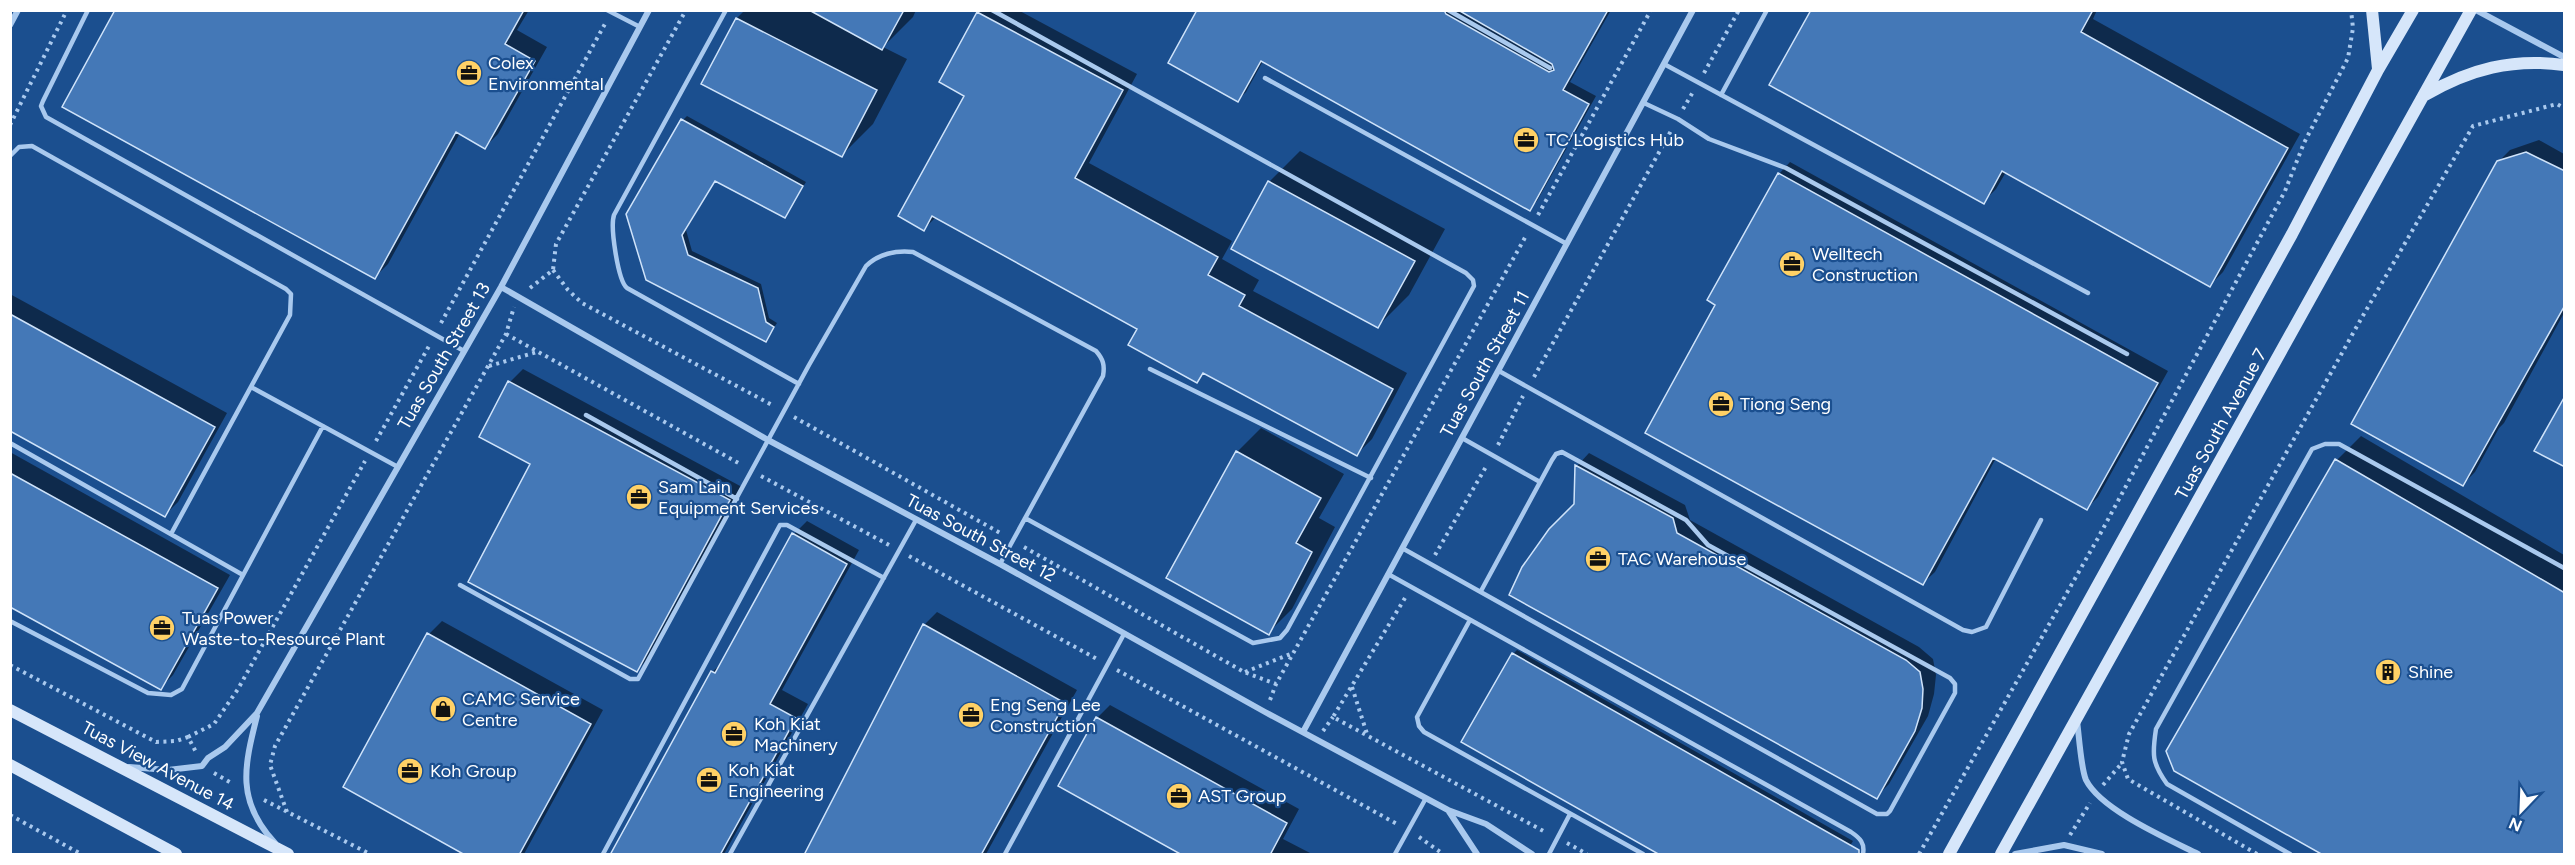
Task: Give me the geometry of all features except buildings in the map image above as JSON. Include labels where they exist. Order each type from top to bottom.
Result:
[{"type":"street","points":[[10,25],[18,10]]},
{"type":"street","name":"Tuas South Street 13","points":[[202,766],[208,758],[225,747],[257,712],[501,287],[649,10]]},
{"type":"street","name":"Tuas South Street 11","points":[[1303,732],[1694,10]]},
{"type":"street","points":[[2372,10],[2378,70]]},
{"type":"street","name":"Tuas South Avenue 7","points":[[1948,855],[2292,234],[2378,70],[2413,10]]},
{"type":"street","name":"Tuas South Avenue 7","points":[[2001,855],[2471,10]]},
{"type":"street","points":[[2476,10],[2565,57]]},
{"type":"street","points":[[2424,95],[2455,77],[2484,69],[2537,61],[2565,65]]},
{"type":"street","name":"Tuas South Street 12","points":[[501,287],[768,440],[1000,564],[1426,798],[1449,810],[1486,824],[1532,855]]},
{"type":"street","name":"Tuas View Avenue 14","points":[[10,710],[285,853]]},
{"type":"street","name":"Tuas South Street 13","points":[[257,712],[245,761],[246,791],[253,815],[264,831],[285,853]]},
{"type":"street","points":[[2076,720],[2086,780],[2100,797],[2124,815],[2198,855]]},
{"type":"street","points":[[10,765],[176,855]]},
{"type":"street","points":[[119,766],[168,770],[202,766]]},
{"type":"street","points":[[1449,810],[1477,855]]},
{"type":"street","points":[[2015,855],[2064,845],[2102,855]]},
{"type":"lane","points":[[88,10],[41,106],[46,117],[464,351]]},
{"type":"lane","points":[[726,10],[614,215],[612,226],[622,281],[627,288],[799,384]]},
{"type":"lane","points":[[992,10],[1466,273],[1473,280],[1474,286],[1371,478],[1284,635],[1280,638],[1258,643],[1025,518]]},
{"type":"lane","points":[[1448,10],[1550,68]]},
{"type":"lane","points":[[1722,95],[1767,10]]},
{"type":"lane","points":[[609,12],[640,27]]},
{"type":"lane","points":[[1664,64],[2088,293]]},
{"type":"lane","points":[[1265,78],[1567,244]]},
{"type":"lane","points":[[1644,103],[1678,119],[1709,139],[1786,168],[2127,354]]},
{"type":"lane","points":[[10,156],[19,147],[32,146],[286,289],[291,294],[290,315],[171,534]]},
{"type":"lane","points":[[460,585],[630,680],[638,679],[866,266],[875,258],[902,251],[913,252],[1095,351],[1102,358],[1105,368],[1103,376],[1000,564]]},
{"type":"lane","points":[[1150,369],[1371,478]]},
{"type":"lane","points":[[1499,371],[1963,630],[1972,632],[1986,627],[2041,520]]},
{"type":"lane","points":[[251,387],[398,467]]},
{"type":"lane","points":[[585,415],[737,499]]},
{"type":"lane","points":[[10,621],[148,693],[171,695],[182,689],[323,426]]},
{"type":"lane","points":[[1462,438],[1540,482]]},
{"type":"lane","points":[[10,443],[243,575]]},
{"type":"lane","points":[[2290,855],[2167,784],[2154,766],[2153,748],[2156,729],[2312,449],[2325,444],[2339,444],[2565,568]]},
{"type":"lane","points":[[1402,548],[1877,814],[1882,815],[1890,811],[1955,693],[1955,684],[1950,678],[1708,545],[1686,520],[1562,452],[1556,454],[1480,591]]},
{"type":"lane","points":[[730,855],[916,520]]},
{"type":"lane","points":[[603,855],[780,525],[787,525],[884,578]]},
{"type":"lane","points":[[1389,574],[1851,832],[1861,839],[1864,848],[1863,855]]},
{"type":"lane","points":[[1470,620],[1417,717],[1419,726],[1424,732],[1643,855]]},
{"type":"lane","points":[[1005,855],[1124,634]]},
{"type":"lane","points":[[1395,855],[1426,798]]},
{"type":"lane","points":[[1549,855],[1570,814]]},
{"type":"path","points":[[10,124],[68,10]]},
{"type":"path","points":[[686,10],[556,244],[553,270],[568,290],[582,303],[784,411],[1244,672],[1276,684],[1651,10]]},
{"type":"path","points":[[1919,855],[2098,538],[2285,191],[2304,142],[2348,58],[2353,28],[2351,10]]},
{"type":"path","points":[[10,665],[156,742],[176,741],[214,724],[238,689],[369,453],[609,12]]},
{"type":"path","points":[[2257,855],[2161,801],[2128,779],[2122,762],[2129,734],[2361,319],[2473,126],[2557,104],[2565,108]]},
{"type":"path","points":[[287,812],[270,765],[275,746],[506,334],[510,315],[519,297],[553,270]]},
{"type":"path","points":[[506,334],[752,471]]},
{"type":"path","points":[[488,366],[537,352]]},
{"type":"path","points":[[1244,672],[1294,653]]},
{"type":"path","points":[[1352,686],[1368,737]]},
{"type":"path","points":[[188,737],[202,766],[370,855]]},
{"type":"path","points":[[10,815],[81,855]]},
{"type":"path","points":[[1557,838],[1587,855]]},
{"type":"place","name":"Colex Environmental","points":[[469,73]]},
{"type":"place","name":"TC Logistics Hub","points":[[1526,140]]},
{"type":"place","name":"Welltech Construction","points":[[1792,264]]},
{"type":"place","name":"Tiong Seng","points":[[1721,404]]},
{"type":"place","name":"Sam Lain Equipment Services","points":[[639,497]]},
{"type":"place","name":"TAC Warehouse","points":[[1598,559]]},
{"type":"place","name":"Tuas Power Waste-to-Resource Plant","points":[[162,628]]},
{"type":"place","name":"Shine","points":[[2388,672]]},
{"type":"place","name":"CAMC Service Centre","points":[[443,709]]},
{"type":"place","name":"Eng Seng Lee Construction","points":[[971,715]]},
{"type":"place","name":"Koh Kiat Machinery","points":[[734,734]]},
{"type":"place","name":"Koh Group","points":[[410,771]]},
{"type":"place","name":"Koh Kiat Engineering","points":[[709,780]]},
{"type":"place","name":"AST Group","points":[[1179,796]]}]
